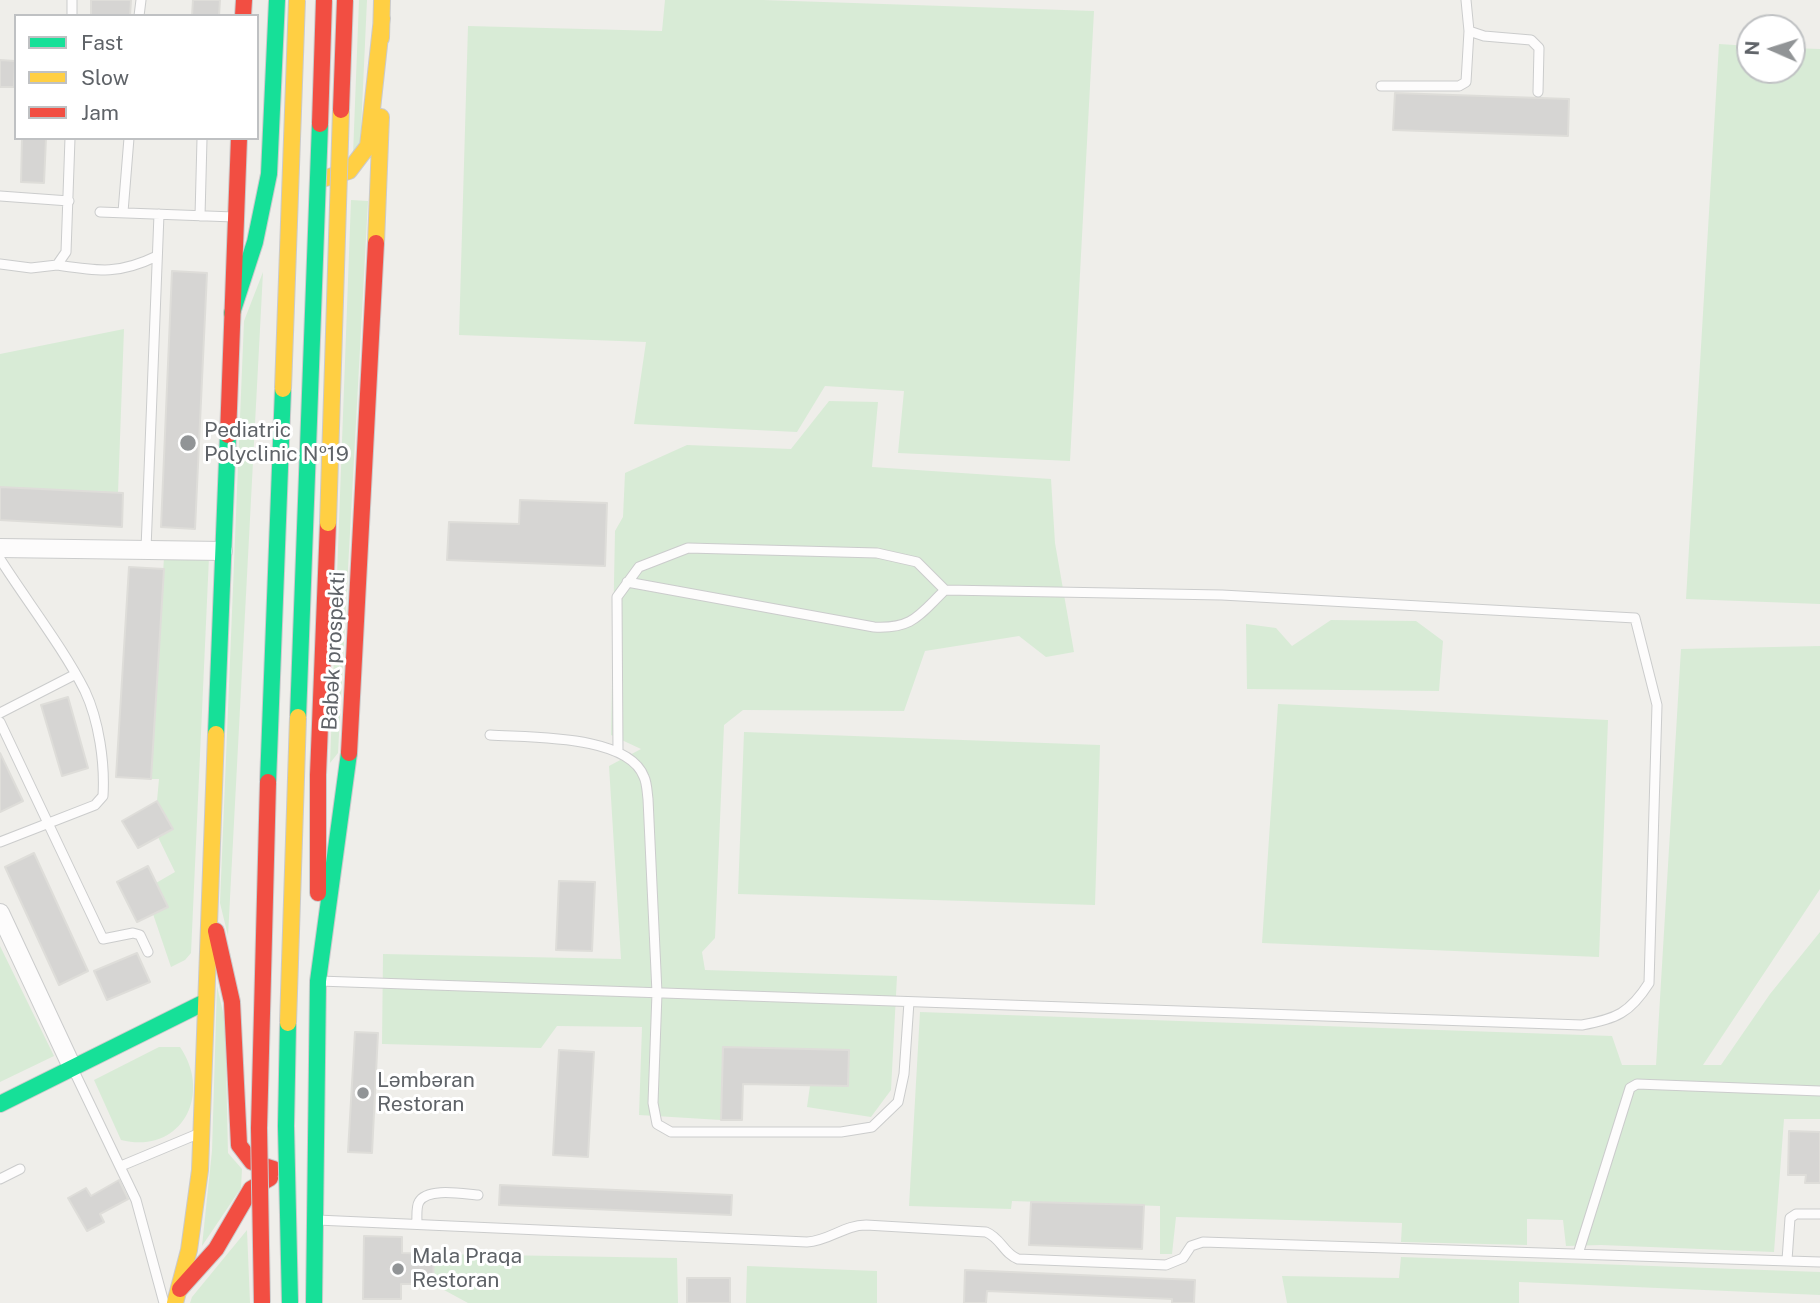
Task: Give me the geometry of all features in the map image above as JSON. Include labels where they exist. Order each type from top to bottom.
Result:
[{"type":"main road","points":[[232,313],[262,218],[273,124],[277,0]]},
{"type":"main road","points":[[262,1303],[259,1128],[261,957],[298,0]]},
{"type":"main road","name":"Babək prospekti","points":[[290,1303],[286,1126],[289,983],[324,0]]},
{"type":"main road","points":[[209,903],[232,1002],[239,1145],[252,1162],[262,1168],[285,1167],[293,1162],[305,1147],[318,981],[318,775],[345,0]]},
{"type":"main road","name":"Babək prospekti","points":[[314,1303],[318,981],[348,776],[380,192],[382,0]]},
{"type":"main road","points":[[273,124],[279,158],[298,175],[313,181],[332,180],[357,165],[368,146],[382,18]]},
{"type":"main road","points":[[176,1297],[195,1211],[202,1132],[239,140]]},
{"type":"main road","points":[[0,1104],[205,1002]]},
{"type":"main road","points":[[176,1297],[216,1250],[251,1189],[263,1180],[286,1178],[302,1187],[315,1220]]},
{"type":"street","points":[[0,548],[223,551]]},
{"type":"street","points":[[0,913],[72,1067]]},
{"type":"lane","points":[[1381,86],[1459,86],[1466,82],[1469,31],[1466,0]]},
{"type":"lane","points":[[1469,31],[1484,36],[1531,40],[1539,48],[1538,92]]},
{"type":"lane","points":[[57,265],[66,252],[70,140]]},
{"type":"lane","points":[[123,212],[129,140]]},
{"type":"lane","points":[[200,216],[202,140]]},
{"type":"lane","points":[[0,196],[69,201]]},
{"type":"lane","points":[[100,212],[236,217]]},
{"type":"lane","points":[[146,549],[159,214]]},
{"type":"lane","points":[[0,264],[31,268],[57,265],[107,272],[132,268],[157,256]]},
{"type":"lane","points":[[318,981],[1581,1025],[1608,1021],[1634,1006],[1649,983],[1657,705],[1635,618],[1222,595],[945,590],[917,562],[877,553],[688,548],[639,567],[617,597],[618,752]]},
{"type":"lane","points":[[0,559],[84,690],[95,718],[103,796],[95,805],[0,842]]},
{"type":"lane","points":[[627,582],[874,627],[898,628],[915,619],[945,590]]},
{"type":"lane","points":[[0,713],[74,675]]},
{"type":"lane","points":[[0,722],[103,939],[140,934],[148,952]]},
{"type":"lane","points":[[490,735],[592,743],[618,752],[644,775],[648,799],[657,993],[653,1102],[657,1124],[671,1132],[841,1132],[872,1127],[898,1102],[904,1074],[909,1002]]},
{"type":"lane","points":[[72,1067],[121,1166],[146,1231],[164,1303]]},
{"type":"lane","points":[[1578,1254],[1630,1088],[1637,1084],[1820,1091]]},
{"type":"lane","points":[[121,1166],[202,1132]]},
{"type":"lane","points":[[0,1180],[20,1169]]},
{"type":"lane","points":[[417,1224],[418,1203],[424,1196],[435,1193],[478,1195]]},
{"type":"lane","points":[[1787,1260],[1790,1218],[1796,1214],[1820,1214]]},
{"type":"lane","points":[[315,1220],[807,1242],[827,1238],[853,1226],[880,1226],[986,1232],[996,1236],[1010,1256],[1018,1259],[1167,1265],[1183,1258],[1191,1246],[1203,1242],[1820,1262]]},
{"type":"green space","points":[[359,0],[367,0],[360,152],[353,155]]},
{"type":"green space","points":[[665,0],[763,0],[1094,11],[1070,461],[898,453],[904,391],[825,386],[797,432],[634,424],[646,342],[459,335],[468,26],[662,31]]},
{"type":"green space","points":[[1719,44],[1736,45],[1736,84],[1806,84],[1806,48],[1820,49],[1820,604],[1686,599]]},
{"type":"green space","points":[[351,200],[368,201],[338,753],[330,763]]},
{"type":"green space","points":[[263,272],[228,936],[220,903],[244,321]]},
{"type":"green space","points":[[124,329],[118,493],[0,487],[0,354]]},
{"type":"green space","points":[[829,401],[878,402],[872,467],[1051,479],[1055,543],[1074,652],[1046,657],[1019,636],[925,651],[904,711],[743,710],[724,725],[715,938],[702,952],[705,970],[897,976],[891,1090],[871,1117],[807,1107],[810,1086],[848,1086],[849,1050],[723,1047],[721,1120],[639,1115],[642,1027],[557,1026],[541,1048],[382,1044],[383,954],[621,959],[609,766],[641,749],[611,735],[615,531],[623,517],[625,473],[687,445],[791,449]]},
{"type":"green space","points":[[164,557],[209,557],[191,953],[185,960],[171,967],[153,914],[168,907],[156,883],[175,872],[158,837],[172,828],[157,801],[159,779],[151,779]]},
{"type":"green space","points":[[1331,620],[1416,621],[1443,641],[1439,691],[1247,689],[1246,624],[1276,628],[1292,646]]},
{"type":"green space","points":[[1820,646],[1820,889],[1703,1065],[1721,1065],[1770,994],[1820,932],[1820,1119],[1784,1119],[1774,1252],[1566,1246],[1563,1220],[1527,1219],[1527,1245],[1401,1242],[1402,1223],[1176,1217],[1172,1254],[1160,1254],[1160,1206],[1012,1201],[1011,1209],[909,1206],[920,1012],[1612,1036],[1622,1065],[1656,1065],[1681,649]]},
{"type":"green space","points":[[1278,704],[1608,720],[1599,957],[1262,943]]},
{"type":"green space","points":[[744,732],[1100,745],[1095,905],[738,894]]},
{"type":"green space","points":[[0,946],[54,1056],[0,1082]]},
{"type":"green space","points":[[217,986],[225,1021],[228,1153],[242,1169],[241,1188],[202,1246],[212,1151]]},
{"type":"green space","points":[[159,1047],[180,1047],[189,1065],[193,1084],[192,1101],[175,1130],[160,1139],[142,1142],[121,1140],[94,1080]]},
{"type":"green space","points":[[247,1230],[250,1303],[190,1303],[192,1297]]},
{"type":"green space","points":[[434,1254],[677,1258],[678,1303],[468,1303],[433,1284]]},
{"type":"green space","points":[[1401,1257],[1820,1272],[1820,1295],[1519,1282],[1519,1303],[1287,1303],[1282,1276],[1399,1278]]},
{"type":"green space","points":[[747,1266],[877,1271],[877,1303],[746,1303]]},
{"type":"building","points":[[91,0],[131,0],[130,14],[91,14]]},
{"type":"building","points":[[193,0],[220,0],[219,14],[192,14]]},
{"type":"building","points":[[0,60],[14,61],[14,87],[0,87]]},
{"type":"building","points":[[1395,93],[1569,99],[1568,136],[1393,130]]},
{"type":"building","points":[[22,140],[46,140],[44,183],[21,182]]},
{"type":"building","points":[[172,271],[207,273],[195,529],[161,527]]},
{"type":"building","points":[[0,487],[123,493],[122,527],[0,520]]},
{"type":"building","points":[[520,500],[607,503],[605,566],[447,560],[449,522],[519,524]]},
{"type":"building","points":[[129,567],[164,569],[151,779],[116,777]]},
{"type":"building","points":[[68,697],[88,768],[62,776],[41,705]]},
{"type":"building","points":[[0,753],[23,801],[0,812]]},
{"type":"building","points":[[157,801],[173,829],[138,848],[122,821]]},
{"type":"building","points":[[34,853],[88,971],[59,985],[5,867]]},
{"type":"building","points":[[148,866],[168,907],[137,922],[117,882]]},
{"type":"building","points":[[559,881],[595,882],[592,951],[556,950]]},
{"type":"building","points":[[137,953],[150,982],[107,1000],[94,971]]},
{"type":"building","name":"Ləmbəran Restoran","points":[[355,1032],[378,1033],[372,1153],[348,1152]]},
{"type":"building","points":[[723,1047],[849,1050],[848,1086],[743,1084],[742,1120],[721,1120]]},
{"type":"building","points":[[559,1050],[594,1052],[588,1157],[553,1155]]},
{"type":"building","points":[[1789,1131],[1820,1132],[1820,1183],[1805,1183],[1806,1175],[1788,1175]]},
{"type":"building","points":[[119,1180],[128,1199],[100,1214],[104,1222],[87,1231],[68,1198],[86,1188],[91,1196]]},
{"type":"building","points":[[500,1185],[732,1195],[731,1215],[499,1205]]},
{"type":"building","points":[[1031,1202],[1144,1205],[1142,1249],[1029,1245]]},
{"type":"building","name":"Mala Praqa Restoran","points":[[364,1236],[402,1237],[402,1253],[434,1254],[433,1284],[401,1284],[401,1299],[363,1299]]},
{"type":"building","points":[[965,1270],[1195,1280],[1194,1303],[1172,1303],[1172,1299],[987,1291],[986,1303],[964,1303]]},
{"type":"building","points":[[687,1278],[730,1278],[730,1303],[687,1303]]},
{"type":"traffic: fast","points":[[232,313],[255,242],[269,174],[277,0]]},
{"type":"traffic: fast","points":[[298,717],[320,124]]},
{"type":"traffic: fast","points":[[268,782],[283,389]]},
{"type":"traffic: fast","points":[[216,734],[228,435]]},
{"type":"traffic: fast","points":[[314,1303],[318,981],[349,753]]},
{"type":"traffic: fast","points":[[0,1104],[205,1002]]},
{"type":"traffic: fast","points":[[288,1023],[286,1126],[290,1303]]},
{"type":"traffic: slow","points":[[283,389],[297,0]]},
{"type":"traffic: slow","points":[[381,38],[382,0]]},
{"type":"traffic: slow","points":[[319,180],[349,171],[368,146],[382,18]]},
{"type":"traffic: slow","points":[[328,523],[341,110]]},
{"type":"traffic: slow","points":[[376,243],[381,117]]},
{"type":"traffic: slow","points":[[288,1023],[298,717]]},
{"type":"traffic: slow","points":[[175,1303],[189,1250],[200,1170],[216,734]]},
{"type":"traffic: jam","points":[[243,14],[244,0]]},
{"type":"traffic: jam","points":[[320,124],[324,0]]},
{"type":"traffic: jam","points":[[341,110],[345,0]]},
{"type":"traffic: jam","points":[[228,435],[239,140]]},
{"type":"traffic: jam","points":[[349,753],[376,243]]},
{"type":"traffic: jam","points":[[318,893],[318,775],[328,523]]},
{"type":"traffic: jam","points":[[262,1303],[259,1128],[268,782]]},
{"type":"traffic: jam","points":[[216,931],[232,1002],[239,1145],[252,1162],[274,1169]]},
{"type":"traffic: jam","points":[[180,1289],[216,1249],[251,1189],[270,1178]]},
{"type":"place","name":"Pediatric Polyclinic №19","points":[[188,443]]},
{"type":"place","name":"Ləmbəran Restoran","points":[[363,1093]]},
{"type":"place","name":"Mala Praqa Restoran","points":[[398,1269]]}]
